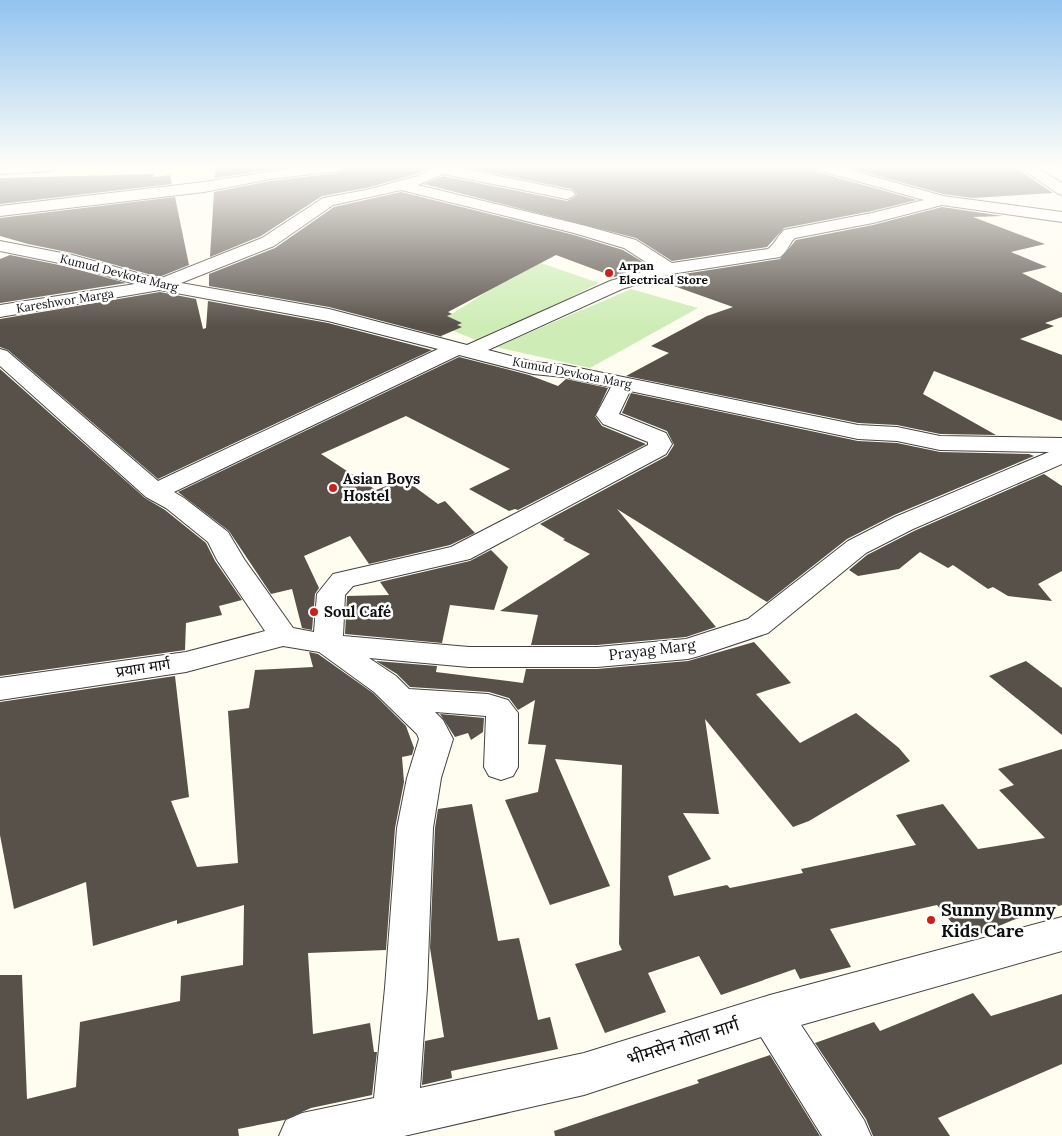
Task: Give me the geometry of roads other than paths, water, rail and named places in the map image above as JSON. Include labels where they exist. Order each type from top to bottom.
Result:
[{"type":"street","points":[[160,285],[268,242],[300,220]]},
{"type":"street","points":[[542,220],[630,244],[669,269]]},
{"type":"street","points":[[155,492],[461,350],[594,294],[669,269],[760,256],[774,252],[782,247],[782,241],[790,234],[863,220]]},
{"type":"street","name":"Kumud Devkota Marg","points":[[0,246],[72,260],[160,285],[329,315],[533,368],[564,371],[858,432],[897,434],[940,443],[1062,445]]},
{"type":"street","name":"Kareshwor Marga","points":[[0,311],[160,285]]},
{"type":"street","points":[[0,355],[155,492],[175,503],[219,538],[231,560],[283,636]]},
{"type":"street","points":[[395,1116],[406,988],[415,828],[424,778],[436,739],[431,728],[385,684],[328,644],[331,594],[343,580],[460,553],[658,449],[660,444],[658,438],[610,419],[607,415],[624,383]]},
{"type":"street","name":"Prayag Marg","points":[[283,636],[328,644],[469,657],[597,657],[688,649],[758,626],[858,547],[912,519],[1062,455]]},
{"type":"street","name":"प्रयाग मार्ग","points":[[0,689],[186,662],[283,636]]},
{"type":"street","points":[[400,699],[488,705],[497,708],[502,713],[501,768]]},
{"type":"street","name":"भीमसेन गोला मार्ग","points":[[302,1136],[584,1074],[770,1014],[1062,934]]},
{"type":"street","points":[[770,1014],[848,1136]]},
{"type":"place","name":"Arpan Electrical Store","points":[[609,273]]},
{"type":"place","name":"Asian Boys Hostel","points":[[333,488]]},
{"type":"place","name":"Soul Café","points":[[314,612]]},
{"type":"place","name":"Sunny Bunny Kids Care","points":[[931,920]]}]
